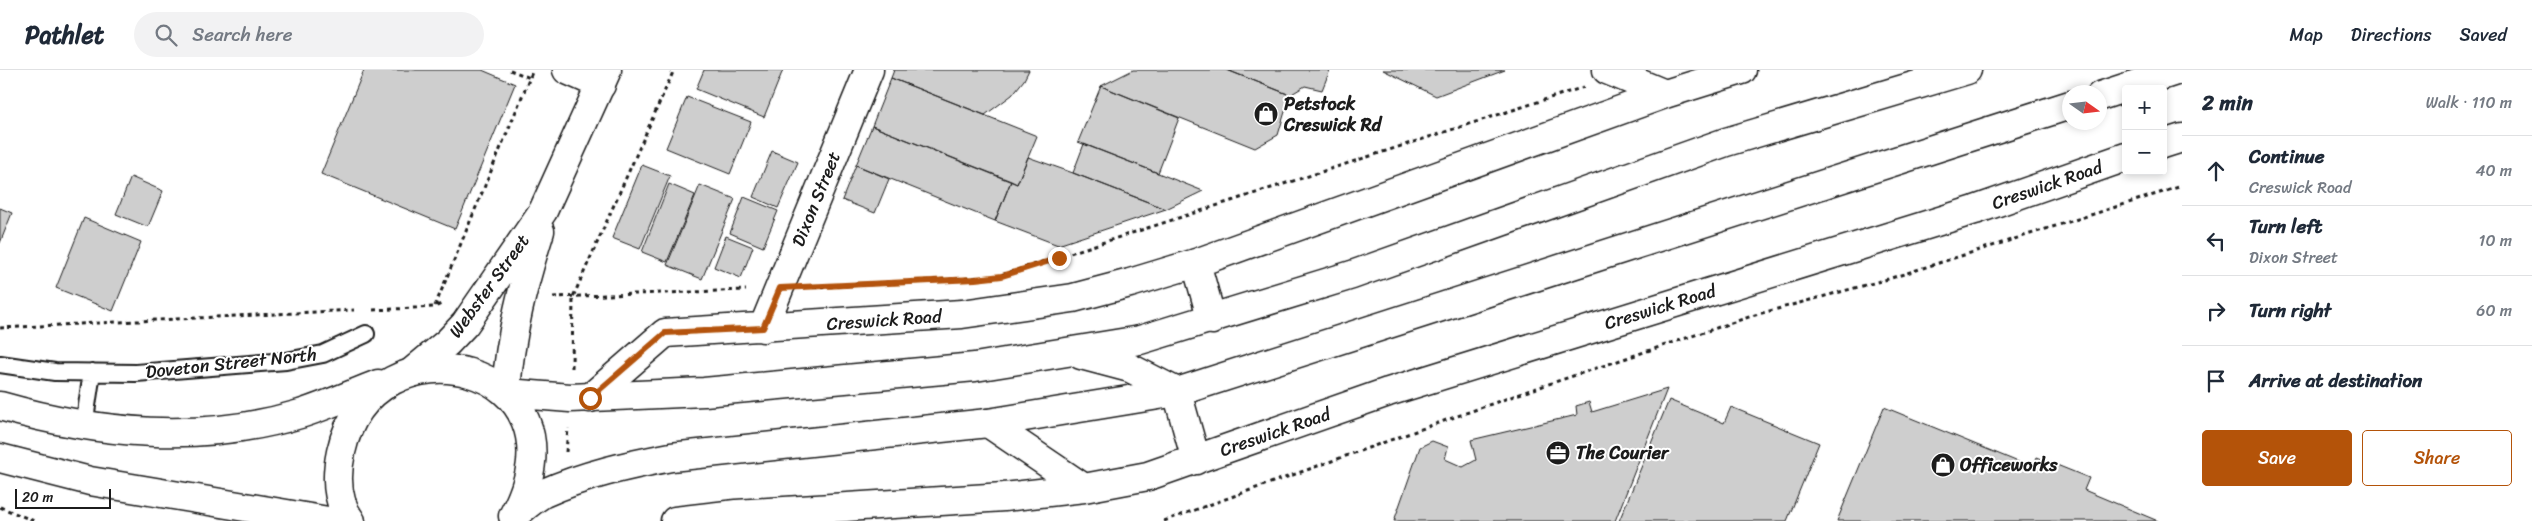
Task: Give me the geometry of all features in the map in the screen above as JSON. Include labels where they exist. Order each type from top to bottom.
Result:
[{"type":"main road","points":[[567,70],[604,77]]},
{"type":"main road","name":"Dixon Street","points":[[763,328],[869,70]]},
{"type":"main road","points":[[1607,70],[1665,94]]},
{"type":"main road","name":"Creswick Road","points":[[590,398],[665,333],[962,314],[1073,298],[1130,283],[1196,262],[1665,94],[1742,70]]},
{"type":"main road","points":[[507,392],[590,398],[704,392],[975,367],[1074,353],[1140,340],[1212,320],[1352,275],[1726,142],[1967,70]]},
{"type":"main road","points":[[2107,94],[2180,70]]},
{"type":"main road","name":"Webster Street","points":[[402,375],[448,342],[465,324],[543,211],[604,77]]},
{"type":"main road","points":[[511,518],[543,494],[630,465],[671,457],[988,423],[1177,392],[2062,108]]},
{"type":"main road","points":[[2167,143],[2182,138]]},
{"type":"main road","name":"Creswick Road","points":[[675,521],[736,514],[1004,497],[1084,488],[1148,476],[1388,392],[1975,210],[2122,159]]},
{"type":"main road","name":"Webster Street","points":[[507,392],[509,350],[516,312],[554,190]]},
{"type":"main road","points":[[1196,262],[1212,320]]},
{"type":"main road","points":[[1074,353],[1130,368],[1177,392]]},
{"type":"main road","points":[[0,406],[50,420],[84,426],[136,433],[196,433],[244,427],[300,414],[402,375],[446,370],[470,374],[489,380],[507,392],[516,402],[530,430],[532,463],[522,499],[511,518]]},
{"type":"main road","points":[[351,521],[341,500],[337,483],[338,467],[348,426],[360,407],[374,391],[402,375]]},
{"type":"main road","name":"Creswick Road","points":[[1177,392],[1196,460]]},
{"type":"main road","points":[[988,423],[1084,488]]},
{"type":"main road","points":[[0,458],[90,481],[328,521]]},
{"type":"lane","name":"Doveton Street North","points":[[0,364],[55,372],[136,373],[286,361],[323,354],[366,334]]},
{"type":"lane","points":[[84,426],[92,372]]},
{"type":"path","points":[[510,70],[530,78]]},
{"type":"path","points":[[365,310],[435,307],[533,70]]},
{"type":"path","points":[[572,369],[573,297],[674,70]]},
{"type":"path","points":[[993,277],[1087,249],[1557,96]]},
{"type":"path","points":[[1164,521],[1522,393],[1755,315],[1897,276],[2182,186]]},
{"type":"path","points":[[548,297],[984,278]]},
{"type":"path","points":[[0,328],[355,310]]},
{"type":"path","points":[[566,455],[568,425]]},
{"type":"path","points":[[0,507],[34,521]]},
{"type":"building","points":[[364,70],[482,70],[515,84],[455,229],[321,174]]},
{"type":"building","points":[[704,70],[783,70],[764,117],[696,89]]},
{"type":"building","points":[[894,70],[1029,70],[1012,95],[985,115],[891,78]]},
{"type":"building","points":[[1133,70],[1227,70],[1290,95],[1278,135],[1255,148],[1101,86]]},
{"type":"building","points":[[1227,70],[1330,70],[1322,90],[1305,86],[1290,95]]},
{"type":"building","points":[[1383,70],[1505,70],[1436,96]]},
{"type":"building","points":[[891,78],[1037,136],[1017,184],[872,126]]},
{"type":"building","points":[[1101,86],[1179,118],[1158,173],[1078,142]]},
{"type":"building","points":[[687,97],[751,122],[730,174],[666,148]]},
{"type":"building","points":[[872,126],[1011,181],[995,221],[856,165]]},
{"type":"building","points":[[1084,144],[1203,191],[1166,209],[1073,173]]},
{"type":"building","points":[[772,151],[798,162],[778,208],[753,197]]},
{"type":"building","points":[[1028,157],[1166,209],[1058,245],[995,221],[1011,181],[1017,184]]},
{"type":"building","points":[[642,165],[670,176],[640,249],[612,238]]},
{"type":"building","points":[[856,165],[889,179],[875,213],[842,200]]},
{"type":"building","points":[[131,177],[163,191],[148,227],[116,214]]},
{"type":"building","points":[[669,184],[695,195],[667,262],[642,252]]},
{"type":"building","points":[[700,185],[735,199],[702,279],[667,265]]},
{"type":"building","points":[[744,197],[778,211],[763,247],[730,233]]},
{"type":"building","points":[[0,208],[12,213],[0,243]]},
{"type":"building","points":[[84,218],[141,242],[113,311],[56,288]]},
{"type":"building","points":[[726,236],[753,247],[741,278],[714,267]]},
{"type":"building","name":"The Courier","points":[[1667,389],[1615,521],[1394,521],[1420,447],[1432,441],[1448,447],[1445,459],[1463,467],[1476,460],[1471,440],[1577,415],[1576,406],[1589,402],[1592,412]]},
{"type":"building","points":[[1669,400],[1724,423],[1731,407],[1819,443],[1787,521],[1619,521]]},
{"type":"building","name":"Officeworks","points":[[1884,407],[2033,468],[2037,457],[2089,478],[2084,490],[2158,521],[1837,521]]},
{"type":"place","name":"Petstock Creswick Rd","points":[[1266,114]]},
{"type":"place","name":"The Courier","points":[[1558,453]]},
{"type":"place","name":"Officeworks","points":[[1943,465]]},
{"type":"route","points":[[590,398],[665,333],[763,328],[780,288],[975,279],[1002,276],[1059,258]]}]
